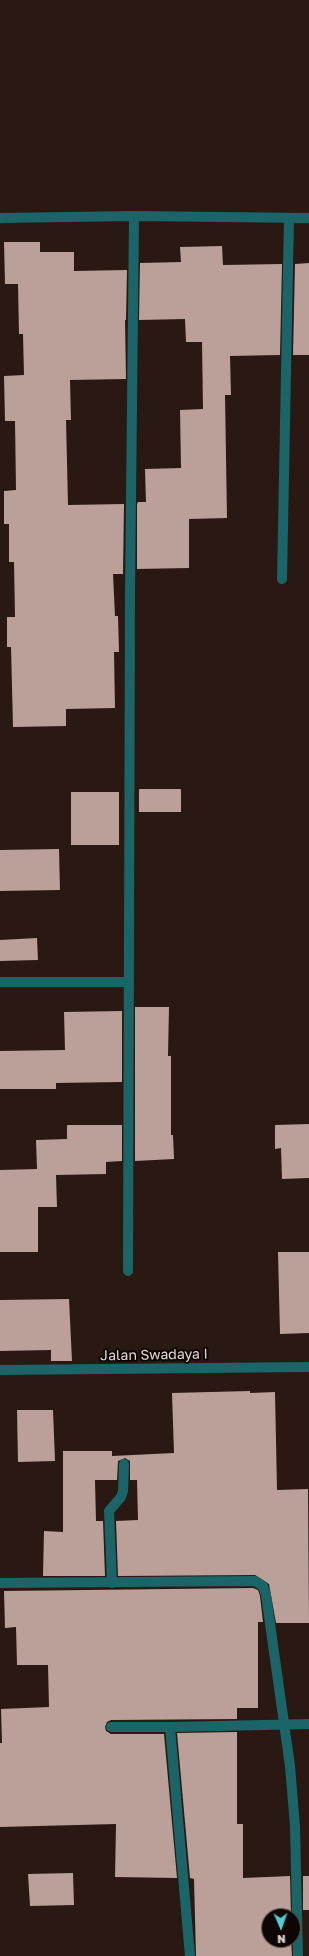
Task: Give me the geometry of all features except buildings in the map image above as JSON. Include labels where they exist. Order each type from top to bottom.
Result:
[{"type":"street","points":[[128,1271],[134,216]]},
{"type":"street","points":[[0,218],[134,216],[309,218]]},
{"type":"street","points":[[282,579],[289,218]]},
{"type":"street","points":[[0,982],[129,982]]},
{"type":"street","name":"Jalan Swadaya I","points":[[0,1370],[309,1367]]},
{"type":"street","points":[[112,1583],[109,1511],[121,1497],[123,1491],[124,1464]]},
{"type":"street","points":[[0,1583],[254,1582],[263,1586],[266,1596],[289,1752],[295,1826],[298,1956]]},
{"type":"street","points":[[111,1727],[309,1724]]},
{"type":"street","points":[[170,1727],[190,1956]]}]
